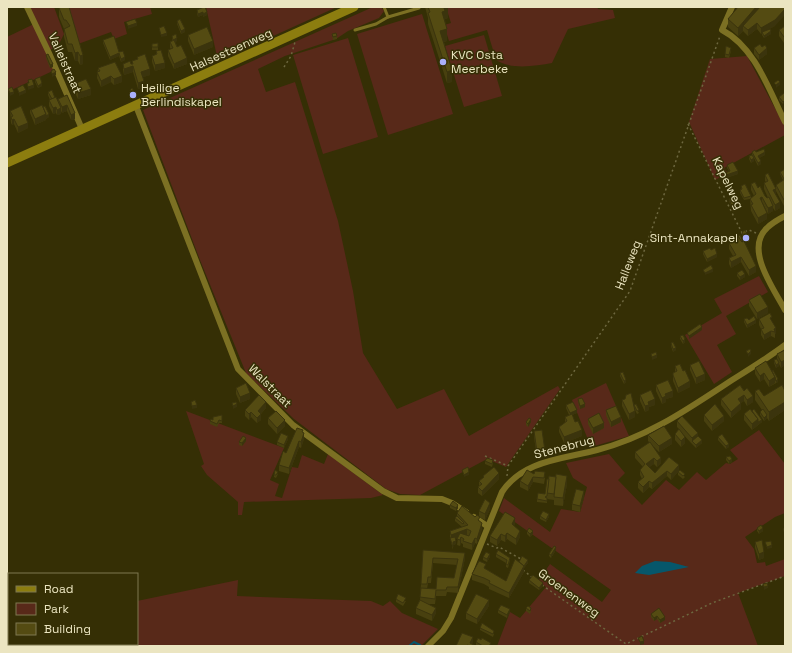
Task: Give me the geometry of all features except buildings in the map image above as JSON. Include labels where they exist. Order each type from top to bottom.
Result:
[{"type":"main road","name":"Halsesteenweg","points":[[7,163],[354,7]]},
{"type":"street","name":"Valleistraat","points":[[27,7],[82,129]]},
{"type":"street","points":[[732,7],[722,30],[741,45],[752,57],[785,122]]},
{"type":"street","name":"Walstraat","points":[[136,106],[238,369],[293,425],[383,492],[397,498],[442,499],[452,503],[487,526]]},
{"type":"street","points":[[785,216],[766,228],[758,242],[760,259],[785,310]]},
{"type":"street","name":"Stenebrug","points":[[428,646],[443,631],[451,618],[487,526],[502,492],[509,482],[527,468],[542,462],[598,450],[627,440],[657,427],[683,412],[785,345]]},
{"type":"lane","points":[[384,7],[388,17]]},
{"type":"lane","points":[[355,30],[376,24],[388,17],[419,8]]},
{"type":"path","name":"Halleweg","points":[[508,466],[630,291],[722,30]]},
{"type":"path","points":[[284,67],[295,46],[293,35]]},
{"type":"path","name":"Kapelweg","points":[[688,123],[742,233],[749,230],[762,234]]},
{"type":"path","points":[[485,456],[508,466],[507,475],[509,482]]},
{"type":"path","points":[[482,541],[497,548],[500,547],[521,559]]},
{"type":"path","name":"Groenenweg","points":[[523,570],[535,579]]},
{"type":"path","points":[[633,646],[632,643],[712,603],[785,576]]},
{"type":"path","name":"Groenenweg","points":[[541,583],[626,644],[632,643]]},
{"type":"green space","points":[[29,7],[54,7],[64,34],[57,48],[49,50]]},
{"type":"green space","points":[[67,7],[150,7],[152,14],[124,22],[127,34],[114,39],[111,32],[78,44]]},
{"type":"green space","points":[[206,7],[337,7],[218,61]]},
{"type":"green space","points":[[373,7],[381,7],[384,11],[379,18],[348,31],[336,39],[285,56],[258,69],[266,92],[295,82],[338,221],[353,291],[363,353],[397,409],[444,389],[469,436],[558,386],[560,389],[506,467],[487,459],[420,495],[400,494],[386,489],[294,419],[246,373],[200,260],[143,110]]},
{"type":"green space","points":[[446,7],[597,7],[598,9],[613,10],[615,18],[568,29],[552,63],[531,66],[516,66],[496,60],[487,30],[449,41],[444,25],[451,23]]},
{"type":"green space","points":[[422,14],[453,114],[388,135],[357,34]]},
{"type":"green space","points":[[34,24],[55,70],[7,92],[7,37]]},
{"type":"green space","points":[[484,35],[502,96],[464,107],[445,46]]},
{"type":"green space","points":[[348,38],[378,137],[323,154],[293,55]]},
{"type":"green space","points":[[747,56],[785,127],[785,135],[724,168],[728,173],[715,180],[689,122],[710,59]]},
{"type":"green space","points":[[759,276],[768,292],[726,316],[736,334],[717,345],[732,372],[714,384],[685,335],[722,313],[714,299]]},
{"type":"green space","points":[[606,383],[629,436],[591,447],[572,400]]},
{"type":"green space","points":[[186,411],[284,448],[270,480],[279,484],[275,496],[282,498],[292,467],[298,468],[302,455],[324,464],[328,454],[383,495],[371,498],[244,502],[242,515],[238,515],[238,502],[207,475],[201,466],[204,464]]},
{"type":"green space","points":[[759,430],[785,464],[785,513],[775,517],[745,537],[754,549],[757,563],[765,562],[766,566],[785,559],[785,576],[738,593],[758,646],[497,646],[510,612],[520,618],[546,587],[538,581],[550,564],[602,602],[611,590],[499,511],[504,498],[550,532],[561,509],[580,512],[587,487],[573,478],[566,463],[609,454],[625,473],[618,480],[642,505],[666,480],[679,490],[697,472],[706,480],[726,463],[730,464],[738,459],[730,450]]},
{"type":"green space","points":[[238,580],[237,596],[371,601],[383,606],[390,601],[402,613],[438,629],[421,646],[48,646],[138,645],[138,601]]},
{"type":"water","points":[[655,561],[670,562],[689,567],[649,575],[635,573],[642,566]]},
{"type":"waterway","points":[[409,646],[414,642],[420,645]]},
{"type":"place","name":"KVC Osta Meerbeke","points":[[443,62]]},
{"type":"place","name":"Heilige Berlindiskapel","points":[[133,95]]},
{"type":"place","name":"Sint-Annakapel","points":[[746,238]]}]
